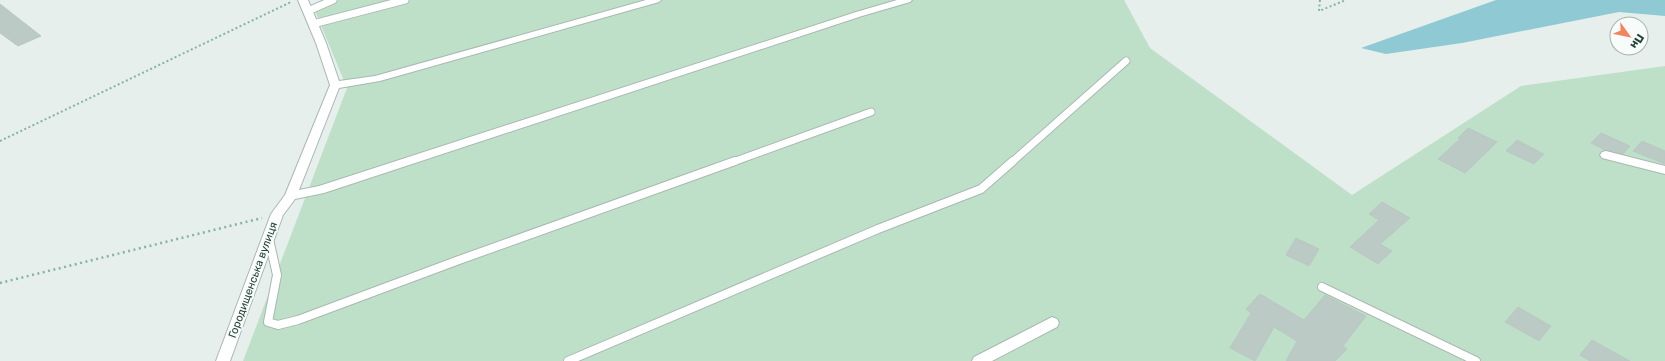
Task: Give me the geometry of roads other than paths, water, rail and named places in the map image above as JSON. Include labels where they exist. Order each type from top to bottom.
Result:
[{"type":"street","points":[[306,6],[330,66],[335,85],[376,78],[656,0]]},
{"type":"street","points":[[291,196],[320,190],[859,14],[907,0]]},
{"type":"street","name":"Городищенська вулиця","points":[[223,361],[277,214],[291,196],[335,85]]},
{"type":"street","points":[[1606,155],[1665,170]]},
{"type":"street","points":[[979,361],[1052,323]]},
{"type":"lane","points":[[306,6],[333,0]]},
{"type":"lane","points":[[313,24],[405,0]]},
{"type":"lane","points":[[568,361],[878,229],[981,189],[1126,61]]},
{"type":"lane","points":[[268,238],[276,275],[268,322],[278,325],[298,320],[459,260],[871,112]]},
{"type":"lane","points":[[1322,288],[1476,361]]},
{"type":"water","points":[[1496,0],[1665,0],[1665,16],[1619,12],[1462,43],[1386,54],[1361,48]]}]
